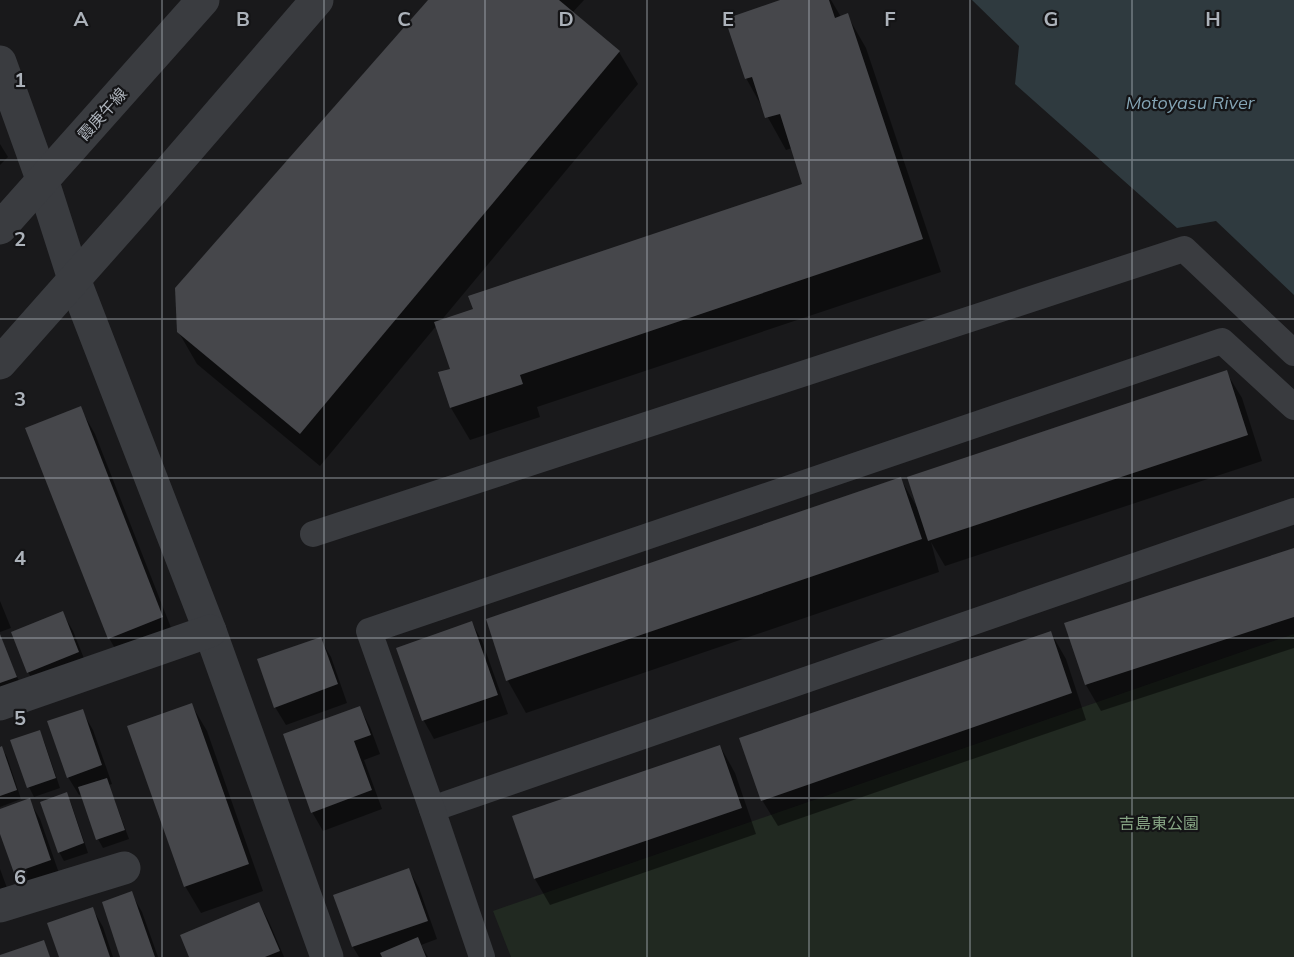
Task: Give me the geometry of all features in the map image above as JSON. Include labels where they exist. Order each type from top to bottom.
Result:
[{"type":"street","name":"霞庚午線","points":[[0,228],[204,0]]},
{"type":"street","points":[[0,363],[134,213],[317,0]]},
{"type":"street","points":[[0,62],[74,279],[210,631],[327,957]]},
{"type":"street","points":[[0,704],[210,631]]},
{"type":"street","points":[[0,906],[124,868]]},
{"type":"lane","points":[[313,534],[1184,249],[1294,353]]},
{"type":"lane","points":[[482,957],[369,631],[1222,341],[1294,407]]},
{"type":"lane","points":[[432,809],[1294,511]]},
{"type":"green space","name":"吉島東公園","points":[[1294,634],[1294,957],[511,957],[493,911]]},
{"type":"water","name":"Motoyasu River","points":[[972,0],[1294,0],[1294,295],[1216,221],[1177,228],[1015,84],[1019,46]]},
{"type":"building","points":[[428,0],[559,0],[620,51],[300,434],[177,332],[175,288]]},
{"type":"building","points":[[780,0],[829,0],[835,18],[848,13],[923,239],[520,375],[523,384],[450,408],[438,372],[450,369],[434,322],[473,309],[468,296],[802,184],[780,114],[765,118],[752,77],[745,79],[725,19]]},
{"type":"building","points":[[1227,370],[1248,435],[928,541],[907,477]]},
{"type":"building","points":[[81,406],[163,617],[108,639],[25,428]]},
{"type":"building","points":[[901,477],[922,539],[506,681],[486,619]]},
{"type":"building","points":[[1294,548],[1294,617],[1085,685],[1064,623]]},
{"type":"building","points":[[63,611],[79,652],[27,673],[11,632]]},
{"type":"building","points":[[472,621],[498,695],[422,721],[396,648]]},
{"type":"building","points":[[1051,631],[1072,693],[761,801],[739,738]]},
{"type":"building","points":[[0,634],[17,677],[0,683]]},
{"type":"building","points":[[321,637],[338,684],[274,708],[257,659]]},
{"type":"building","points":[[192,703],[249,864],[184,887],[127,726]]},
{"type":"building","points":[[360,706],[371,735],[354,741],[372,790],[311,813],[283,734]]},
{"type":"building","points":[[83,709],[102,765],[67,778],[47,721]]},
{"type":"building","points":[[40,730],[56,778],[27,788],[10,740]]},
{"type":"building","points":[[720,745],[742,808],[534,879],[512,816]]},
{"type":"building","points":[[2,746],[17,790],[0,796],[0,747]]},
{"type":"building","points":[[107,778],[125,830],[96,840],[78,787]]},
{"type":"building","points":[[67,792],[84,843],[58,853],[40,802]]},
{"type":"building","points":[[30,798],[51,860],[14,873],[0,834],[0,809]]},
{"type":"building","points":[[409,868],[428,921],[352,947],[333,895]]},
{"type":"building","points":[[132,891],[155,957],[120,957],[102,902]]},
{"type":"building","points":[[259,902],[280,951],[265,957],[189,957],[180,935]]},
{"type":"building","points":[[93,907],[110,957],[59,957],[47,923]]},
{"type":"building","points":[[418,937],[426,957],[382,957],[380,953]]},
{"type":"building","points":[[44,940],[50,957],[0,957],[0,955]]}]
